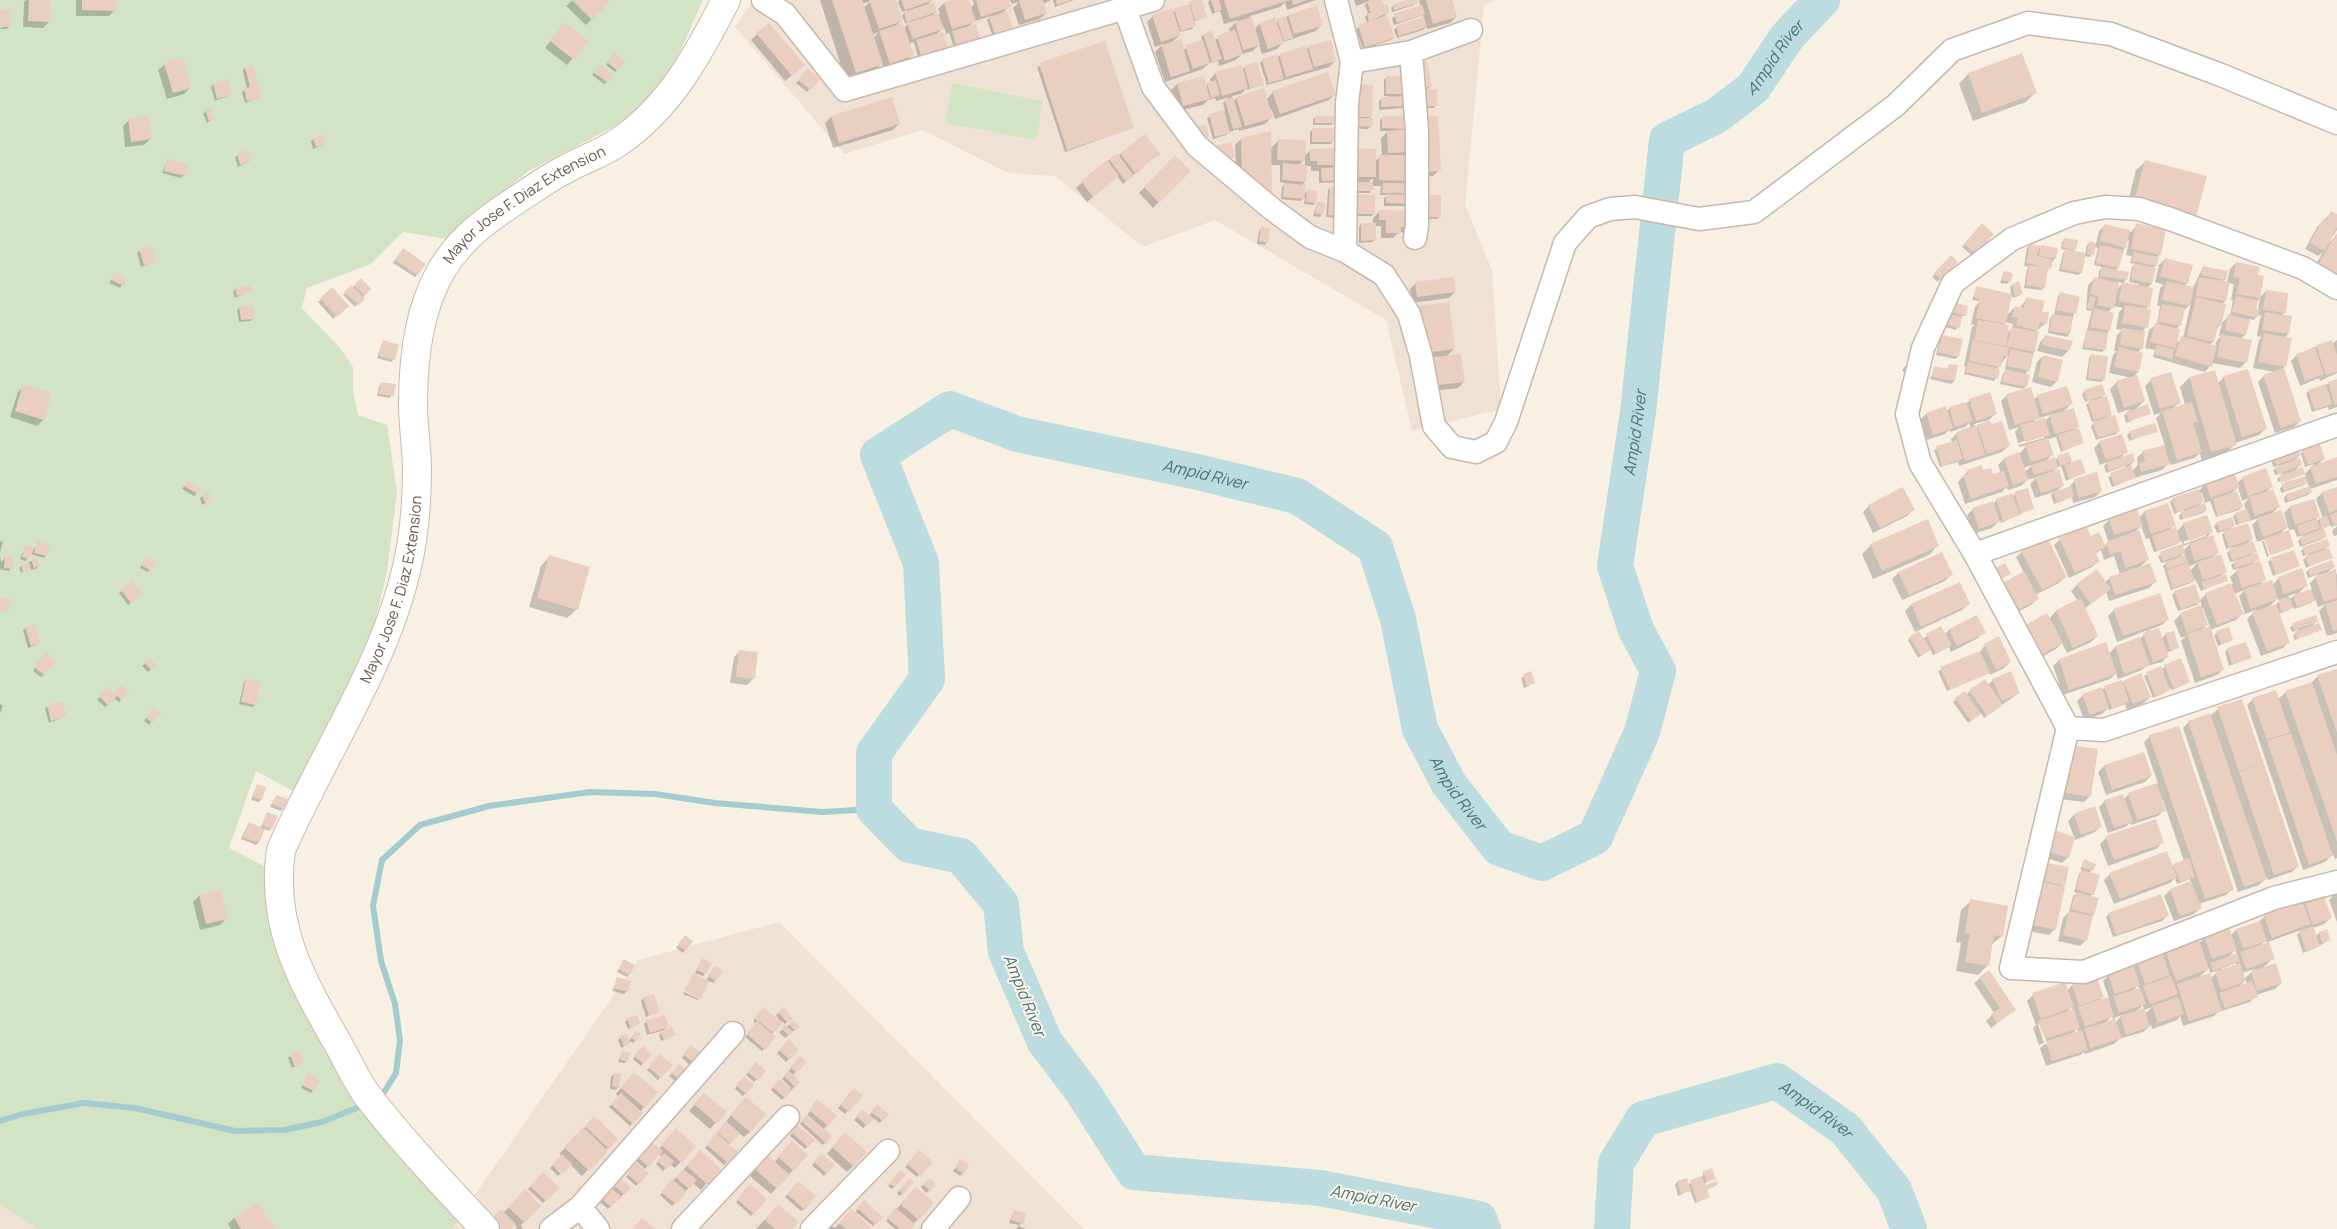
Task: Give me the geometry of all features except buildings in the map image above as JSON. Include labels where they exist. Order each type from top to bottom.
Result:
[{"type":"street","name":"Mayor Jose F. Diaz Extension","points":[[485,1229],[366,1094],[323,1017],[290,950],[281,917],[277,878],[281,850],[382,646],[406,572],[415,516],[417,468],[413,403],[417,344],[426,304],[439,274],[454,249],[486,219],[563,170],[619,142],[650,117],[682,78],[702,47],[726,0]]},
{"type":"street","points":[[763,0],[785,14],[845,90],[1153,0]]},
{"type":"street","points":[[1336,0],[1352,62],[1347,103],[1345,251]]},
{"type":"street","points":[[1125,8],[1153,87],[1198,146],[1272,209],[1310,237],[1345,251],[1384,275],[1409,314],[1421,356],[1434,426],[1452,447],[1476,452],[1496,442],[1506,422],[1565,243],[1588,217],[1610,208],[1635,207],[1699,219],[1754,212],[1896,104],[1952,50],[2028,23],[2112,34],[2221,75],[2337,123]]},
{"type":"street","points":[[1352,62],[1411,52],[1471,30]]},
{"type":"street","points":[[1411,52],[1417,146],[1417,225],[1415,238]]},
{"type":"street","points":[[2337,288],[2303,268],[2138,209],[2105,207],[2074,213],[2012,239],[1953,283],[1924,348],[1907,414],[1920,463],[1975,554],[2068,728],[2011,968],[2084,972],[2274,898],[2337,882]]},
{"type":"street","points":[[1975,554],[2337,425]]},
{"type":"street","points":[[2068,728],[2104,730],[2337,652]]},
{"type":"street","points":[[551,1229],[580,1207],[733,1033]]},
{"type":"street","points":[[683,1229],[788,1117]]},
{"type":"street","points":[[812,1229],[888,1151]]},
{"type":"street","points":[[932,1229],[959,1198]]},
{"type":"street","points":[[580,1207],[598,1229]]},
{"type":"shaded area","points":[[753,0],[1496,0],[1484,6],[1465,205],[1492,270],[1501,409],[1412,431],[1386,320],[1215,220],[1143,247],[1055,176],[1008,173],[923,130],[844,154],[735,27]]},
{"type":"shaded area","points":[[779,922],[1084,1229],[451,1229],[638,960]]},
{"type":"shaded area","points":[[0,1205],[38,1229],[0,1229]]},
{"type":"green space","points":[[0,0],[703,0],[674,65],[651,99],[613,127],[527,172],[447,239],[403,232],[371,264],[307,288],[302,308],[340,348],[353,367],[353,391],[358,415],[387,425],[397,492],[387,572],[372,633],[300,795],[256,771],[229,848],[266,867],[277,950],[356,1093],[461,1215],[451,1229],[38,1229],[0,1205]]},
{"type":"green space","points":[[952,83],[1043,101],[1036,140],[945,123]]},
{"type":"waterway","name":"Ampid River","points":[[1483,1229],[1479,1219],[1320,1188],[1134,1172],[1082,1091],[1045,1042],[1006,952],[1001,904],[961,856],[909,845],[874,809],[874,753],[927,679],[921,563],[878,455],[950,409],[1017,434],[1193,471],[1297,496],[1375,547],[1398,619],[1420,729],[1449,784],[1499,848],[1542,863],[1595,837],[1642,732],[1658,671],[1636,630],[1615,566],[1638,412],[1667,140],[1716,116],[1753,88],[1787,37],[1822,0]]},
{"type":"waterway","points":[[383,1094],[396,1073],[400,1040],[395,1004],[381,961],[373,906],[382,860],[420,825],[489,806],[590,792],[655,794],[715,803],[823,812],[874,809]]},
{"type":"waterway","name":"Ampid River","points":[[1612,1229],[1616,1163],[1643,1119],[1777,1081],[1845,1129],[1894,1190],[1909,1229]]},
{"type":"waterway","points":[[0,1121],[23,1114],[84,1103],[135,1108],[235,1131],[284,1130],[322,1122],[359,1107]]}]
